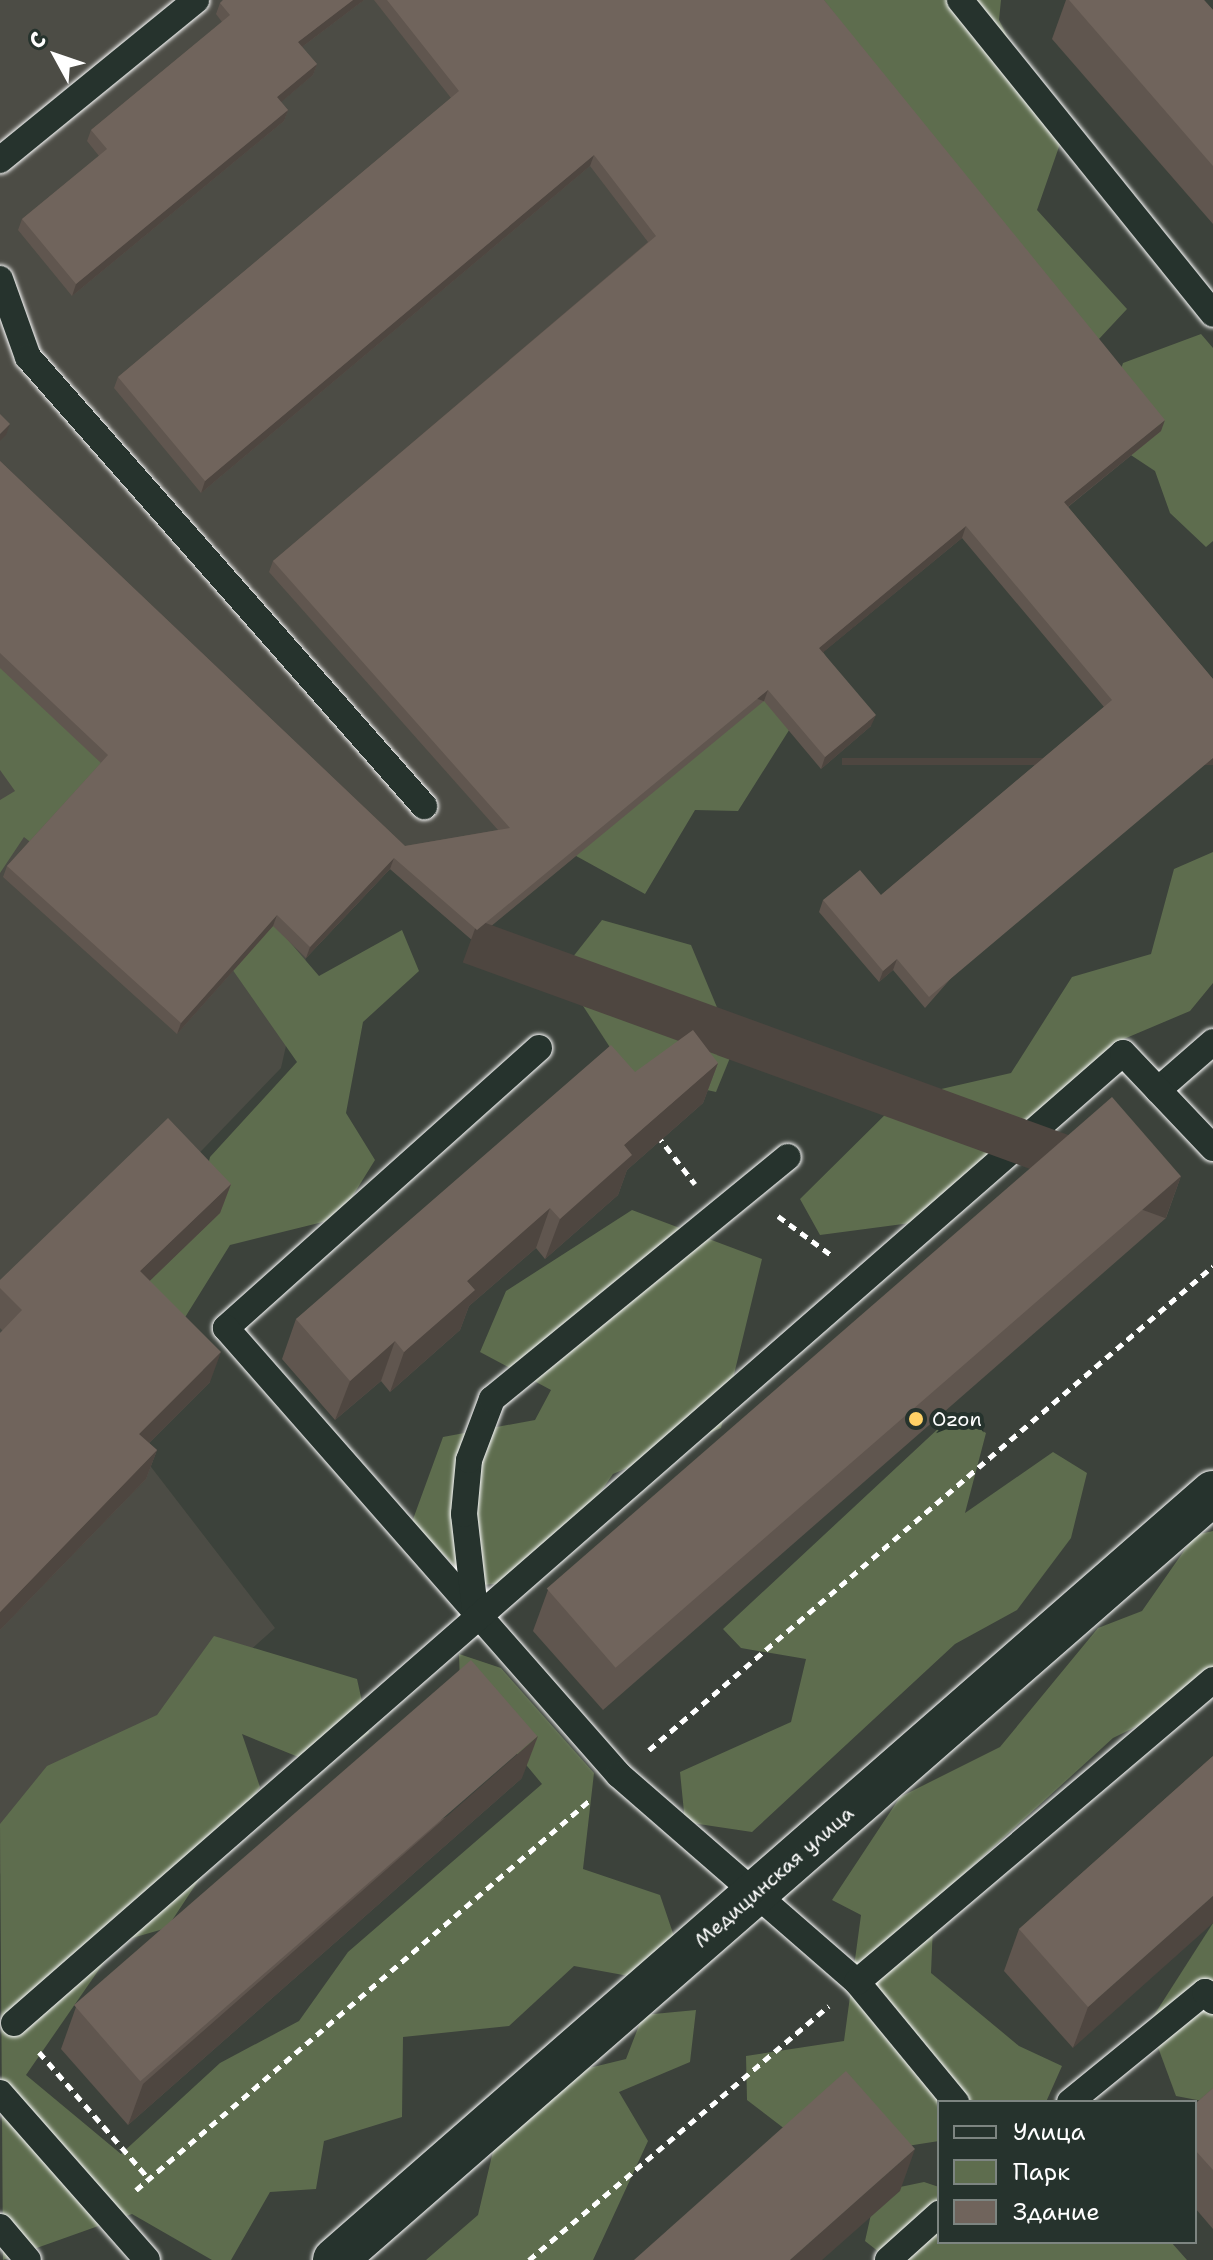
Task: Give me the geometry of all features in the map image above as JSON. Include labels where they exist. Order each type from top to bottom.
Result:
[{"type":"street","name":"Медицинская улица","points":[[335,2260],[1213,1493]]},
{"type":"lane","points":[[0,160],[196,0]]},
{"type":"lane","points":[[960,0],[1213,314]]},
{"type":"lane","points":[[0,279],[28,357],[424,806]]},
{"type":"lane","points":[[1158,1090],[1213,1042]]},
{"type":"lane","points":[[539,1048],[226,1328],[476,1619],[619,1775],[753,1895],[857,1982],[954,2100]]},
{"type":"lane","points":[[14,2023],[1123,1053],[1213,1148]]},
{"type":"lane","points":[[476,1619],[466,1487],[492,1399],[788,1157]]},
{"type":"lane","points":[[857,1982],[1213,1680]]},
{"type":"lane","points":[[1072,2100],[1205,1992],[1213,2001]]},
{"type":"lane","points":[[0,2093],[147,2260]]},
{"type":"lane","points":[[888,2260],[937,2216]]},
{"type":"lane","points":[[0,2227],[28,2260]]},
{"type":"path","points":[[652,1128],[711,1204],[763,1203],[804,1237]]},
{"type":"path","points":[[529,2260],[857,1982]]},
{"type":"path","points":[[14,2023],[149,2179]]},
{"type":"shaded area","points":[[0,0],[811,0],[972,529],[473,941],[390,869],[306,958],[281,1068],[181,1172],[68,1359],[275,1628],[0,1874]]},
{"type":"green space","points":[[742,0],[1001,0],[999,20],[1061,141],[1037,210],[1127,309],[1084,355]]},
{"type":"green space","points":[[1201,334],[1213,348],[1213,541],[1206,547],[1170,513],[1155,471],[1099,434],[1123,363]]},
{"type":"green space","points":[[0,648],[135,762],[319,976],[402,930],[419,971],[363,1022],[346,1113],[375,1160],[339,1218],[230,1245],[184,1319],[130,1289],[194,1221],[210,1157],[297,1062],[204,929],[134,924],[24,837],[0,873],[0,800],[15,791],[0,770]]},
{"type":"green space","points":[[810,697],[738,811],[695,810],[645,894],[549,841],[681,707]]},
{"type":"green space","points":[[1213,852],[1213,983],[1190,1011],[1112,1044],[1054,1134],[1001,1142],[956,1217],[820,1235],[800,1199],[902,1098],[1011,1073],[1072,977],[1151,954],[1174,869]]},
{"type":"green space","points":[[602,920],[691,945],[734,1048],[716,1092],[626,1072],[561,972]]},
{"type":"green space","points":[[632,1210],[762,1259],[721,1428],[613,1474],[541,1579],[474,1586],[412,1522],[443,1437],[535,1420],[551,1390],[480,1352],[506,1291]]},
{"type":"green space","points":[[955,1413],[986,1433],[965,1513],[1053,1452],[1087,1473],[1071,1538],[1017,1610],[955,1644],[752,1832],[685,1822],[680,1772],[791,1722],[806,1659],[741,1648],[723,1629]]},
{"type":"green space","points":[[1213,1531],[1213,1689],[1113,1738],[934,1901],[931,1973],[1019,2046],[1062,2066],[1047,2100],[937,2100],[937,2141],[824,2159],[747,2100],[746,2056],[844,2041],[861,1915],[832,1900],[900,1797],[1000,1747],[1098,1628],[1142,1611],[1195,1535]]},
{"type":"green space","points":[[214,1636],[357,1679],[369,1733],[323,1767],[242,1734],[260,1787],[167,1928],[118,1942],[26,2075],[121,2154],[220,2063],[299,2021],[348,1952],[542,1784],[460,1685],[459,1654],[501,1668],[594,1773],[583,1869],[660,1895],[677,1945],[634,1977],[574,1966],[509,2026],[403,2037],[402,2117],[324,2141],[316,2189],[270,2192],[231,2260],[212,2260],[132,2214],[3,2260],[0,1824],[47,1766],[157,1715]]},
{"type":"green space","points":[[1213,1923],[1213,2103],[1176,2096],[1149,2023]]},
{"type":"green space","points":[[696,2010],[690,2062],[619,2092],[648,2141],[593,2260],[426,2260],[478,2215],[494,2147],[585,2069],[626,2059],[643,2015]]},
{"type":"green space","points":[[924,2182],[937,2186],[937,2244],[1173,2244],[1187,2260],[889,2260],[865,2241],[876,2192]]},
{"type":"building","points":[[223,0],[353,0],[298,42],[317,64],[277,97],[288,110],[76,284],[22,219],[107,149],[91,130],[230,15],[220,3]]},
{"type":"building","points":[[387,0],[824,0],[1165,420],[1064,502],[1213,679],[1213,758],[929,997],[897,959],[883,971],[823,900],[860,870],[881,895],[1112,700],[966,526],[819,648],[876,715],[825,757],[768,690],[477,930],[394,858],[310,947],[277,915],[181,1023],[7,866],[108,755],[0,653],[0,461],[405,846],[510,828],[273,561],[656,236],[594,155],[205,481],[118,377],[459,91]]},
{"type":"building","points":[[1069,0],[1204,0],[1213,10],[1213,166]]},
{"type":"building","points":[[0,414],[10,424],[0,434]]},
{"type":"building","points":[[693,1030],[718,1063],[624,1145],[632,1155],[560,1219],[550,1208],[467,1281],[475,1290],[404,1352],[395,1341],[350,1381],[296,1319],[611,1045],[635,1072]]},
{"type":"building","points":[[1112,1097],[1181,1176],[616,1668],[547,1588]]},
{"type":"building","points":[[168,1118],[231,1184],[140,1271],[221,1352],[139,1434],[157,1450],[0,1612],[0,1333],[22,1310],[0,1288],[0,1280]]},
{"type":"building","points":[[471,1660],[537,1736],[140,2081],[74,2005]]},
{"type":"building","points":[[1213,1756],[1213,1896],[1088,2007],[1019,1929]]},
{"type":"building","points":[[846,2071],[915,2149],[790,2260],[634,2260]]},
{"type":"building","points":[[1213,2088],[1213,2170],[1197,2152],[1197,2102]]},
{"type":"place","name":"Ozon","points":[[916,1419]]}]
